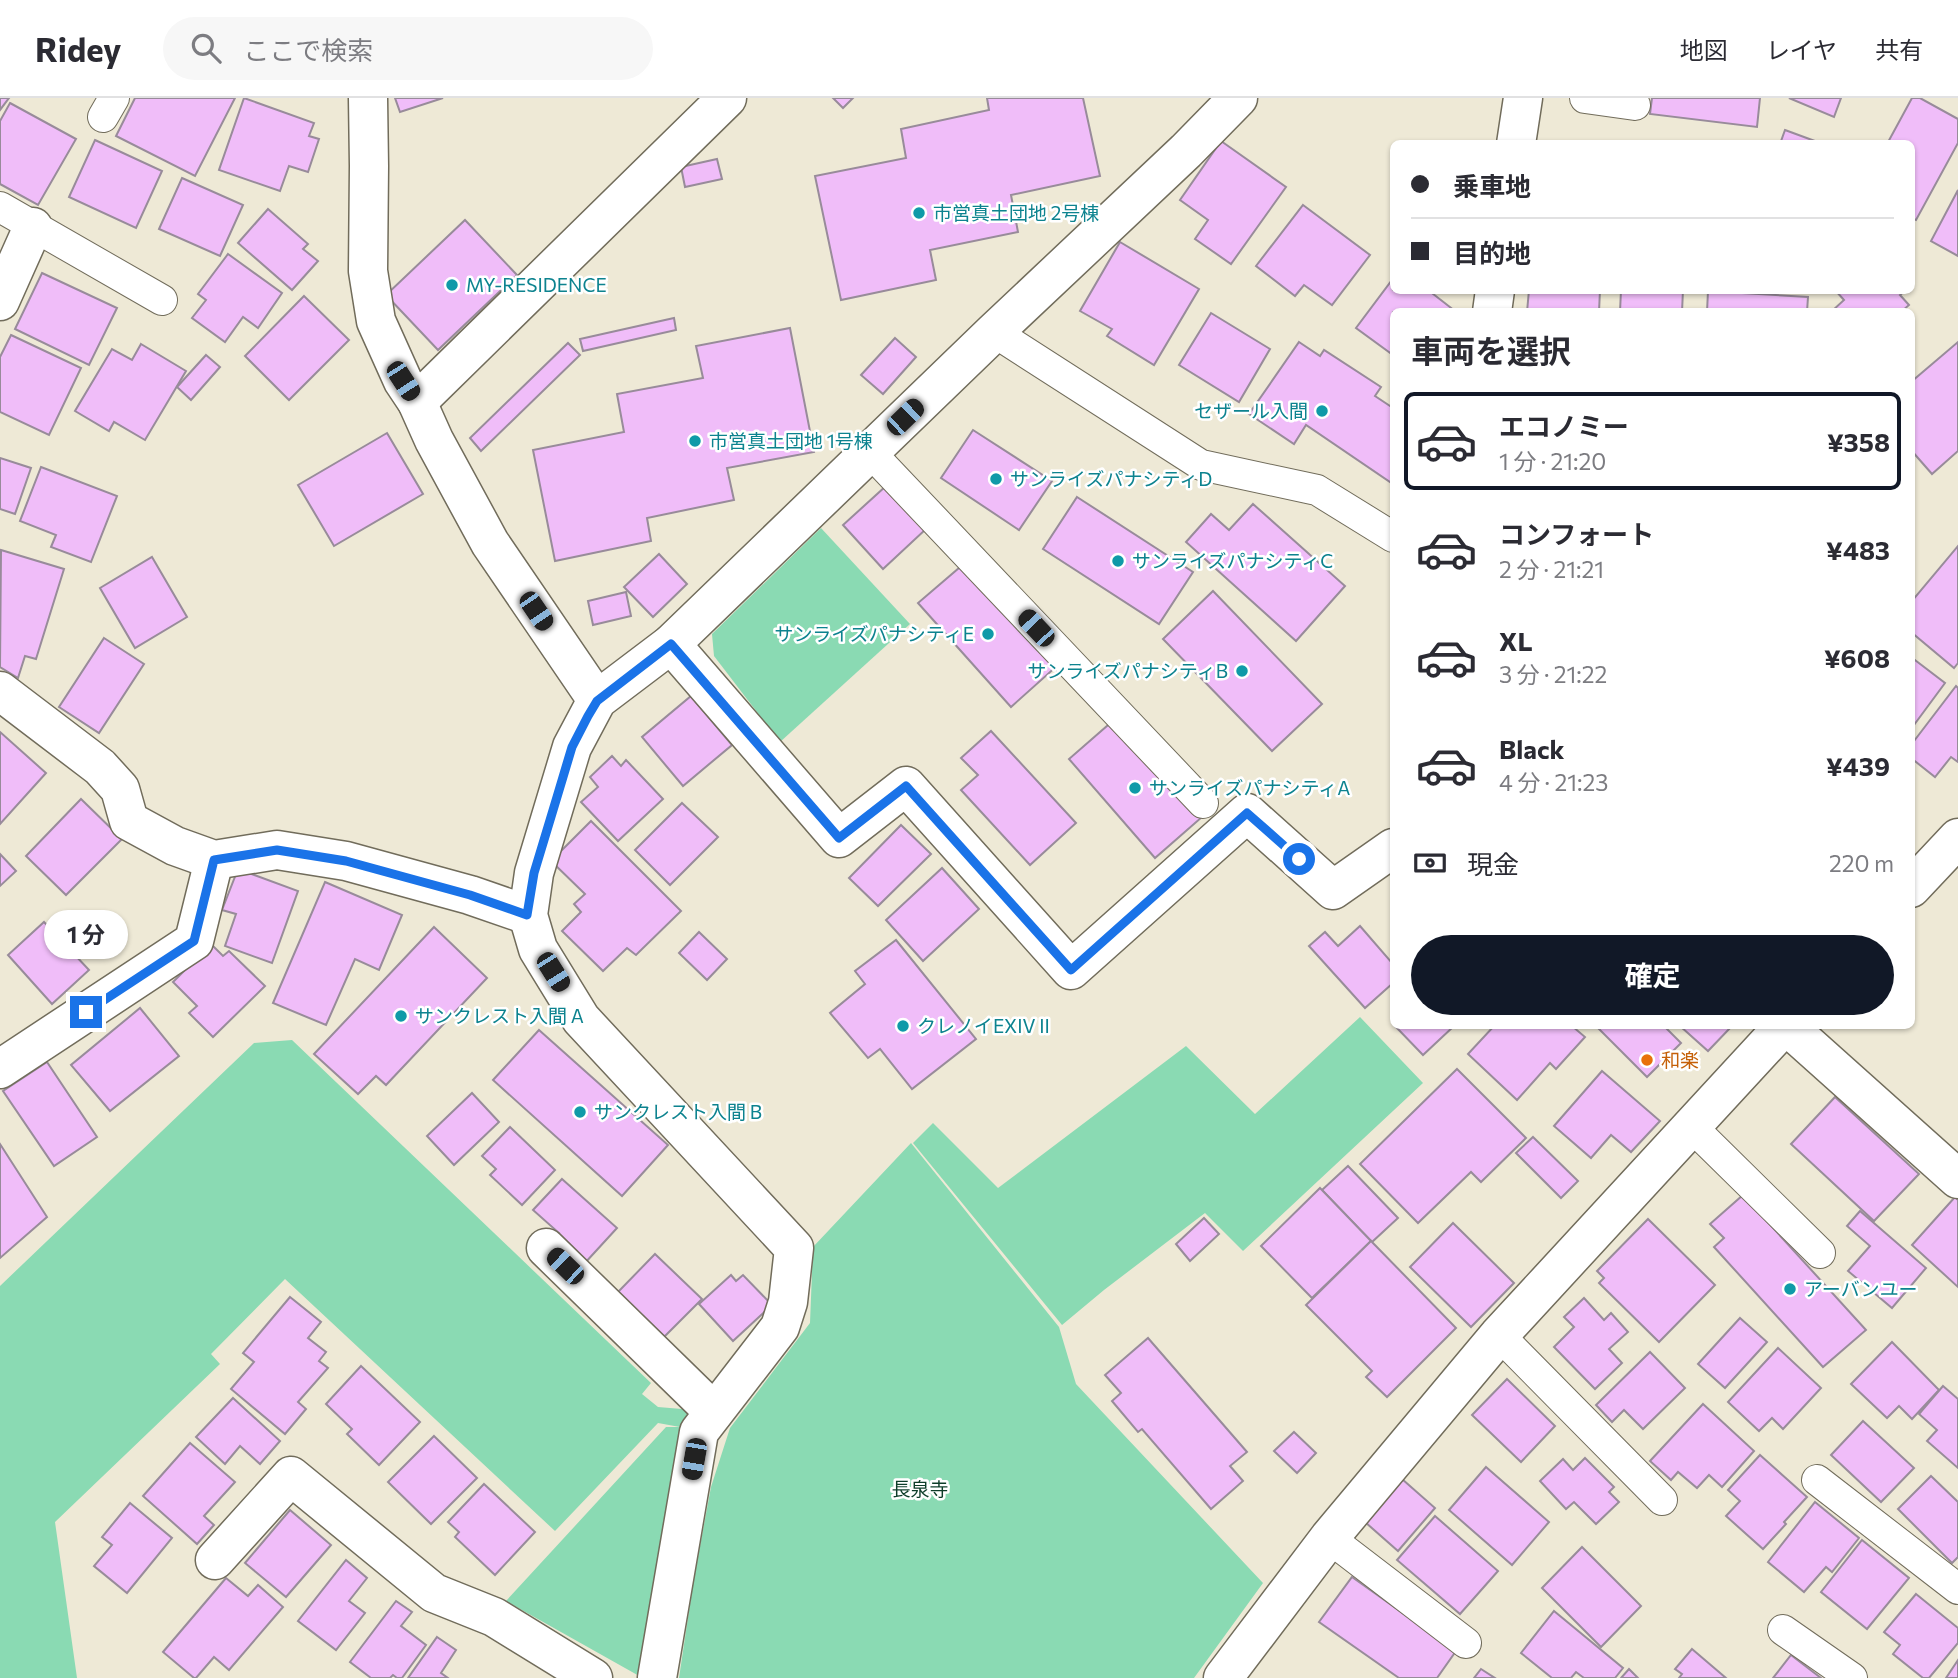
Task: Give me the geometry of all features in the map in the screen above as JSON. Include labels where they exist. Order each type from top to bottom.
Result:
[{"type":"street","points":[[368,98],[368,271],[376,321],[403,381],[490,543],[597,701]]},
{"type":"street","points":[[416,402],[727,98]]},
{"type":"street","points":[[657,1678],[699,1432],[780,1327],[788,1302],[794,1248],[581,1019],[538,949],[527,915],[534,873],[572,747],[597,701],[671,644],[1238,98]]},
{"type":"street","points":[[1517,140],[1523,98]]},
{"type":"street","points":[[0,300],[33,227]]},
{"type":"street","points":[[671,644],[839,838],[906,786],[1071,970],[1247,813],[1333,890],[1390,850]]},
{"type":"street","points":[[0,691],[100,767],[120,789],[129,821],[174,846],[214,860],[277,850],[346,861],[470,895],[527,915]]},
{"type":"street","points":[[1915,884],[1958,838]]},
{"type":"street","points":[[0,1069],[194,941],[214,860]]},
{"type":"street","points":[[1223,1678],[1329,1538],[1499,1335],[1783,1029]]},
{"type":"street","points":[[1789,1029],[1958,1180]]},
{"type":"street","points":[[546,1248],[714,1412]]},
{"type":"street","points":[[215,1560],[291,1476],[434,1593],[494,1617],[593,1678]]},
{"type":"lane","points":[[1585,98],[1635,105]]},
{"type":"lane","points":[[0,207],[162,299]]},
{"type":"lane","points":[[994,332],[1201,465],[1317,490],[1390,535]]},
{"type":"lane","points":[[870,452],[1203,803]]},
{"type":"lane","points":[[1692,1127],[1820,1253]]},
{"type":"lane","points":[[1499,1335],[1662,1500]]},
{"type":"lane","points":[[1817,1480],[1958,1589]]},
{"type":"lane","points":[[1329,1538],[1466,1643]]},
{"type":"lane","points":[[1783,1630],[1852,1678]]},
{"type":"green space","points":[[821,528],[910,624],[780,742],[714,656],[712,634]]},
{"type":"green space","points":[[1360,1017],[1423,1083],[1243,1251],[1205,1213],[1062,1325],[913,1143],[933,1123],[998,1188],[1186,1046],[1255,1114]]},
{"type":"green space","points":[[292,1040],[651,1383],[642,1394],[658,1407],[694,1410],[641,1677],[506,1601],[666,1427],[680,1427],[658,1423],[555,1531],[285,1279],[211,1354],[220,1364],[55,1522],[77,1678],[0,1678],[0,1286],[254,1043]]},
{"type":"green space","name":"長泉寺","points":[[911,1143],[1059,1327],[1076,1384],[1263,1583],[1194,1678],[679,1678],[711,1487],[730,1428],[810,1323],[813,1247]]},
{"type":"building","points":[[0,98],[9,98],[0,110]]},
{"type":"building","points":[[135,98],[235,98],[195,176],[116,136]]},
{"type":"building","points":[[244,98],[314,123],[309,136],[319,139],[308,172],[289,166],[280,191],[219,170]]},
{"type":"building","points":[[395,98],[443,98],[400,112]]},
{"type":"building","points":[[833,98],[853,98],[843,108]]},
{"type":"building","name":"市営真土団地 2号棟","points":[[987,98],[1083,98],[1100,176],[1011,195],[1018,232],[930,250],[936,280],[841,300],[815,176],[906,158],[901,129],[989,110]]},
{"type":"building","points":[[1652,98],[1760,98],[1757,127],[1650,114]]},
{"type":"building","points":[[1789,98],[1841,98],[1834,117]]},
{"type":"building","points":[[1912,98],[1920,98],[1958,119],[1958,143],[1916,220],[1915,140],[1889,140]]},
{"type":"building","points":[[10,103],[76,139],[38,205],[0,184],[0,121]]},
{"type":"building","points":[[1785,130],[1812,140],[1781,140]]},
{"type":"building","points":[[95,140],[162,171],[136,228],[69,197]]},
{"type":"building","points":[[1221,141],[1286,187],[1231,264],[1195,239],[1208,220],[1180,200]]},
{"type":"building","points":[[717,159],[722,179],[685,187],[681,167]]},
{"type":"building","points":[[182,178],[243,205],[220,256],[159,229]]},
{"type":"building","points":[[1958,190],[1958,256],[1931,241]]},
{"type":"building","points":[[1303,205],[1370,255],[1332,305],[1304,285],[1295,296],[1256,266]]},
{"type":"building","points":[[268,209],[308,244],[303,249],[318,261],[292,290],[238,243]]},
{"type":"building","name":"MY-RESIDENCE","points":[[465,220],[517,275],[438,350],[386,295]]},
{"type":"building","points":[[1120,242],[1199,289],[1154,365],[1107,336],[1112,329],[1080,311]]},
{"type":"building","points":[[228,254],[282,293],[258,328],[243,317],[225,342],[192,318],[206,300],[198,294]]},
{"type":"building","points":[[42,273],[117,308],[89,365],[15,329]]},
{"type":"building","points":[[1390,283],[1390,294],[1433,294],[1451,308],[1390,308],[1390,353],[1356,328]]},
{"type":"building","points":[[1529,294],[1600,294],[1599,308],[1527,308]]},
{"type":"building","points":[[1621,294],[1683,294],[1682,308],[1620,308]]},
{"type":"building","points":[[1708,294],[1808,297],[1807,308],[1707,308]]},
{"type":"building","points":[[1839,294],[1901,294],[1909,305],[1906,308],[1835,308],[1844,300]]},
{"type":"building","points":[[304,296],[349,340],[289,400],[245,356]]},
{"type":"building","points":[[1211,313],[1270,349],[1239,402],[1179,365]]},
{"type":"building","points":[[674,318],[676,330],[583,351],[580,339]]},
{"type":"building","name":"市営真土団地 1号棟","points":[[790,328],[814,452],[727,468],[734,500],[647,518],[651,541],[555,561],[533,450],[624,432],[617,394],[703,378],[696,346]]},
{"type":"building","points":[[11,335],[81,368],[49,435],[0,412],[0,357]]},
{"type":"building","points":[[895,338],[916,357],[883,394],[861,375]]},
{"type":"building","name":"セザール入間","points":[[1299,342],[1320,356],[1324,350],[1381,387],[1375,396],[1390,406],[1390,482],[1306,425],[1294,444],[1249,414]]},
{"type":"building","points":[[1958,342],[1958,451],[1932,474],[1915,455],[1915,379]]},
{"type":"building","points":[[568,343],[580,355],[481,451],[470,438]]},
{"type":"building","points":[[141,344],[186,371],[145,440],[114,422],[109,431],[75,411],[112,349],[132,360]]},
{"type":"building","points":[[206,355],[220,367],[191,400],[177,387]]},
{"type":"building","name":"サンライズパナシティD","points":[[973,430],[1052,481],[1019,530],[941,478]]},
{"type":"building","points":[[387,433],[423,494],[334,546],[298,485]]},
{"type":"building","points":[[0,458],[31,468],[15,514],[0,509]]},
{"type":"building","points":[[41,467],[117,496],[91,562],[51,547],[56,535],[20,521]]},
{"type":"building","points":[[886,486],[926,529],[883,569],[843,525]]},
{"type":"building","name":"サンライズパナシティC","points":[[1077,497],[1193,572],[1159,624],[1043,549]]},
{"type":"building","points":[[1253,504],[1345,586],[1296,641],[1186,542],[1211,514],[1229,530]]},
{"type":"building","points":[[1958,546],[1958,663],[1954,668],[1915,635],[1915,597]]},
{"type":"building","points":[[1,550],[64,569],[36,659],[25,656],[18,678],[0,667]]},
{"type":"building","points":[[659,554],[687,584],[653,617],[624,587]]},
{"type":"building","points":[[152,557],[187,617],[135,648],[100,588]]},
{"type":"building","name":"サンライズパナシティE","points":[[966,562],[1058,665],[1011,707],[918,603]]},
{"type":"building","name":"サンライズパナシティB","points":[[1213,591],[1322,704],[1272,751],[1163,639]]},
{"type":"building","points":[[626,592],[631,616],[593,625],[588,601]]},
{"type":"building","points":[[104,638],[144,664],[99,733],[59,707]]},
{"type":"building","points":[[1915,660],[1945,683],[1915,724]]},
{"type":"building","points":[[1956,686],[1958,762],[1951,757],[1935,777],[1915,761],[1915,740]]},
{"type":"building","points":[[691,696],[732,745],[683,786],[642,737]]},
{"type":"building","name":"サンライズパナシティA","points":[[1115,719],[1202,817],[1155,858],[1069,759]]},
{"type":"building","points":[[991,731],[1076,823],[1030,865],[961,790],[978,775],[961,758]]},
{"type":"building","points":[[0,732],[46,773],[0,824]]},
{"type":"building","points":[[612,756],[621,766],[626,760],[663,799],[618,841],[581,802],[598,787],[590,777]]},
{"type":"building","points":[[81,799],[122,839],[66,895],[26,856]]},
{"type":"building","points":[[682,803],[718,837],[670,885],[635,850]]},
{"type":"building","points":[[591,821],[681,911],[636,955],[627,948],[603,971],[562,931],[581,912],[574,904],[585,894],[551,861]]},
{"type":"building","points":[[901,825],[931,854],[878,906],[849,878]]},
{"type":"building","points":[[0,854],[16,871],[0,886]]},
{"type":"building","points":[[942,868],[979,909],[923,961],[886,920]]},
{"type":"building","points":[[238,869],[298,891],[272,963],[225,946],[236,914],[222,910]]},
{"type":"building","points":[[325,882],[402,915],[379,970],[355,959],[326,1025],[273,1003]]},
{"type":"building","points":[[44,922],[89,970],[52,1004],[8,955]]},
{"type":"building","points":[[1360,926],[1390,961],[1390,986],[1365,1008],[1309,946],[1325,932],[1338,946]]},
{"type":"building","name":"サンクレスト入間 A","points":[[434,927],[487,978],[386,1085],[376,1076],[358,1094],[314,1054]]},
{"type":"building","points":[[699,932],[727,959],[707,980],[679,953]]},
{"type":"building","name":"クレノイEXIV II","points":[[896,940],[976,1039],[912,1089],[880,1049],[868,1058],[830,1013],[865,984],[855,971]]},
{"type":"building","points":[[211,944],[223,956],[229,951],[265,986],[213,1037],[189,1013],[197,1006],[173,982]]},
{"type":"building","points":[[140,1008],[179,1056],[110,1111],[71,1065]]},
{"type":"building","points":[[1398,1029],[1451,1029],[1423,1055]]},
{"type":"building","points":[[1491,1029],[1576,1029],[1585,1037],[1556,1069],[1550,1063],[1517,1100],[1468,1054]]},
{"type":"building","name":"和楽","points":[[1599,1029],[1667,1029],[1681,1043],[1647,1077]]},
{"type":"building","points":[[1683,1029],[1729,1029],[1708,1051]]},
{"type":"building","name":"サンクレスト入間 B","points":[[539,1030],[668,1145],[622,1196],[493,1080]]},
{"type":"building","points":[[47,1062],[97,1137],[54,1166],[3,1091]]},
{"type":"building","points":[[1457,1069],[1526,1138],[1481,1182],[1471,1172],[1418,1223],[1360,1164]]},
{"type":"building","points":[[1602,1071],[1660,1121],[1631,1152],[1611,1135],[1591,1158],[1554,1126]]},
{"type":"building","points":[[472,1093],[499,1122],[454,1165],[427,1136]]},
{"type":"building","points":[[1835,1097],[1919,1174],[1874,1221],[1791,1144]]},
{"type":"building","points":[[510,1127],[555,1170],[522,1205],[490,1175],[496,1169],[482,1156]]},
{"type":"building","points":[[1533,1137],[1578,1181],[1561,1198],[1516,1153]]},
{"type":"building","points":[[0,1144],[47,1217],[0,1258]]},
{"type":"building","points":[[1348,1166],[1398,1218],[1372,1242],[1322,1190]]},
{"type":"building","points":[[562,1179],[617,1228],[584,1264],[555,1238],[559,1233],[533,1210]]},
{"type":"building","points":[[1320,1188],[1371,1241],[1312,1298],[1261,1246]]},
{"type":"building","name":"アーバンユー","points":[[1743,1195],[1866,1330],[1823,1367],[1714,1247],[1724,1238],[1710,1224]]},
{"type":"building","points":[[1955,1197],[1958,1200],[1958,1287],[1912,1245]]},
{"type":"building","points":[[1860,1211],[1926,1268],[1892,1308],[1848,1271],[1870,1246],[1847,1226]]},
{"type":"building","points":[[1204,1218],[1219,1234],[1190,1261],[1176,1244]]},
{"type":"building","points":[[1648,1219],[1715,1285],[1659,1342],[1599,1283],[1604,1278],[1597,1271]]},
{"type":"building","points":[[1453,1223],[1514,1283],[1471,1327],[1410,1267]]},
{"type":"building","points":[[1371,1241],[1456,1328],[1387,1397],[1366,1377],[1372,1371],[1306,1305]]},
{"type":"building","points":[[655,1254],[702,1299],[664,1337],[618,1292]]},
{"type":"building","points":[[731,1275],[736,1281],[743,1275],[772,1305],[733,1341],[699,1304]]},
{"type":"building","points":[[290,1297],[321,1322],[308,1338],[326,1352],[319,1361],[328,1368],[298,1402],[306,1409],[285,1434],[231,1389],[254,1362],[243,1353]]},
{"type":"building","points":[[1584,1298],[1604,1320],[1611,1313],[1628,1332],[1609,1349],[1622,1363],[1595,1389],[1554,1347],[1574,1327],[1564,1317]]},
{"type":"building","points":[[1740,1318],[1767,1342],[1725,1388],[1698,1364]]},
{"type":"building","points":[[1148,1338],[1247,1452],[1230,1466],[1243,1481],[1211,1509],[1142,1429],[1138,1432],[1112,1401],[1121,1393],[1105,1375]]},
{"type":"building","points":[[1892,1342],[1939,1390],[1912,1419],[1899,1406],[1887,1418],[1851,1384]]},
{"type":"building","points":[[1778,1348],[1821,1388],[1783,1429],[1772,1418],[1759,1431],[1728,1402]]},
{"type":"building","points":[[1650,1352],[1685,1388],[1643,1429],[1624,1410],[1612,1422],[1596,1405]]},
{"type":"building","points":[[361,1366],[420,1422],[379,1465],[347,1434],[352,1429],[326,1404]]},
{"type":"building","points":[[1507,1379],[1555,1426],[1521,1462],[1472,1415]]},
{"type":"building","points":[[1943,1386],[1958,1399],[1958,1468],[1927,1441],[1937,1430],[1919,1414]]},
{"type":"building","points":[[233,1398],[280,1441],[260,1464],[240,1446],[225,1464],[196,1437]]},
{"type":"building","points":[[1703,1404],[1754,1451],[1722,1487],[1709,1475],[1697,1488],[1678,1472],[1671,1480],[1650,1461]]},
{"type":"building","points":[[1863,1421],[1914,1468],[1881,1502],[1831,1455]]},
{"type":"building","points":[[1294,1432],[1316,1453],[1297,1473],[1274,1451]]},
{"type":"building","points":[[434,1436],[477,1478],[431,1524],[388,1482]]},
{"type":"building","points":[[190,1443],[235,1482],[204,1516],[214,1525],[197,1544],[143,1496]]},
{"type":"building","points":[[1760,1455],[1807,1497],[1763,1549],[1726,1516],[1740,1501],[1728,1490]]},
{"type":"building","points":[[1585,1458],[1614,1487],[1609,1492],[1619,1502],[1596,1524],[1574,1502],[1566,1509],[1540,1481],[1563,1459],[1573,1470]]},
{"type":"building","points":[[1486,1467],[1549,1522],[1512,1565],[1449,1510]]},
{"type":"building","points":[[1931,1476],[1958,1502],[1958,1557],[1952,1563],[1898,1509]]},
{"type":"building","points":[[1402,1479],[1435,1508],[1398,1551],[1365,1522]]},
{"type":"building","points":[[484,1484],[535,1532],[495,1575],[455,1537],[459,1532],[448,1522]]},
{"type":"building","points":[[1815,1502],[1859,1538],[1832,1572],[1826,1567],[1804,1592],[1768,1562]]},
{"type":"building","points":[[130,1503],[172,1538],[127,1593],[94,1566],[112,1545],[102,1537]]},
{"type":"building","points":[[290,1510],[331,1545],[286,1597],[245,1563]]},
{"type":"building","points":[[1435,1516],[1498,1571],[1460,1614],[1397,1560]]},
{"type":"building","points":[[1862,1540],[1909,1578],[1867,1629],[1821,1592]]},
{"type":"building","points":[[1582,1547],[1641,1606],[1601,1647],[1542,1588]]},
{"type":"building","points":[[346,1560],[367,1578],[349,1601],[365,1613],[336,1650],[298,1621]]},
{"type":"building","points":[[1352,1577],[1456,1651],[1437,1678],[1399,1678],[1319,1622]]},
{"type":"building","points":[[226,1578],[248,1596],[258,1585],[283,1607],[229,1670],[214,1657],[194,1678],[163,1652]]},
{"type":"building","points":[[1916,1594],[1958,1628],[1958,1643],[1929,1678],[1923,1678],[1893,1654],[1900,1645],[1884,1632]]},
{"type":"building","points":[[396,1601],[412,1612],[401,1626],[426,1645],[402,1678],[393,1675],[390,1678],[371,1678],[350,1662]]},
{"type":"building","points":[[1554,1611],[1623,1668],[1615,1678],[1584,1678],[1576,1672],[1571,1678],[1552,1678],[1521,1653]]},
{"type":"building","points":[[437,1637],[456,1650],[441,1673],[448,1678],[408,1678]]},
{"type":"building","points":[[1692,1649],[1726,1678],[1679,1678],[1682,1674],[1675,1669]]},
{"type":"building","points":[[1791,1655],[1821,1678],[1773,1678]]},
{"type":"building","points":[[1958,1660],[1958,1678],[1946,1678]]},
{"type":"building","points":[[1481,1669],[1495,1678],[1474,1678]]},
{"type":"building","points":[[1629,1669],[1638,1678],[1621,1678]]},
{"type":"place","name":"市営真土団地 2号棟","points":[[919,213]]},
{"type":"place","name":"MY-RESIDENCE","points":[[452,285]]},
{"type":"place","name":"セザール入間","points":[[1322,411]]},
{"type":"place","name":"市営真土団地 1号棟","points":[[695,441]]},
{"type":"place","name":"サンライズパナシティD","points":[[996,479]]},
{"type":"place","name":"サンライズパナシティC","points":[[1118,561]]},
{"type":"place","name":"サンライズパナシティE","points":[[988,634]]},
{"type":"place","name":"サンライズパナシティB","points":[[1242,671]]},
{"type":"place","name":"サンライズパナシティA","points":[[1135,788]]},
{"type":"place","name":"サンクレスト入間 A","points":[[401,1016]]},
{"type":"place","name":"クレノイEXIV II","points":[[903,1026]]},
{"type":"place","name":"和楽","points":[[1647,1060]]},
{"type":"place","name":"サンクレスト入間 B","points":[[580,1112]]},
{"type":"place","name":"アーバンユー","points":[[1790,1289]]},
{"type":"route","points":[[86,1012],[194,941],[214,860],[277,850],[346,861],[470,895],[527,915],[534,873],[572,747],[588,716],[597,701],[671,644],[839,838],[906,786],[1071,970],[1247,813],[1299,859]]}]
